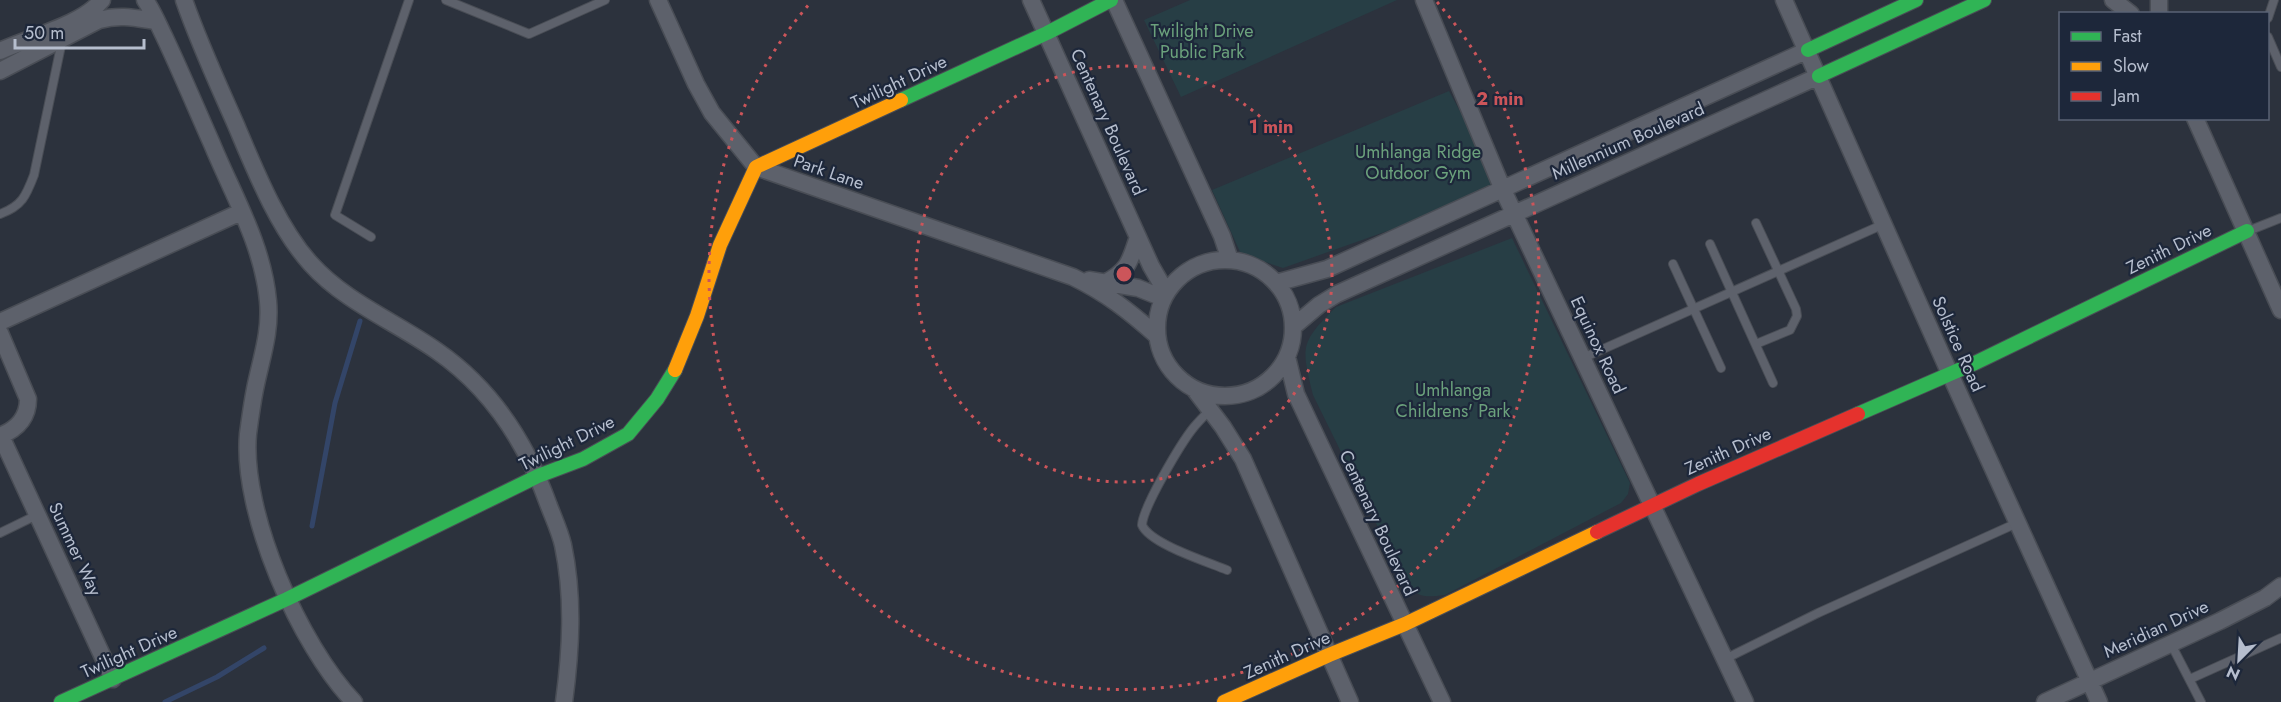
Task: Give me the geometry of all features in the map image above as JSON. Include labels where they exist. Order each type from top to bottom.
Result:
[{"type":"street","points":[[62,32],[94,9],[102,0]]},
{"type":"street","points":[[145,0],[176,61],[264,270],[269,303],[269,332],[255,388],[248,436],[249,483],[266,547],[287,599],[322,662],[354,702]]},
{"type":"street","points":[[184,0],[256,173],[291,239],[311,264],[331,283],[439,352],[470,376],[509,424],[524,447],[538,476],[562,543],[570,600],[571,655],[564,702]]},
{"type":"street","points":[[658,0],[696,84],[712,113],[756,167]]},
{"type":"street","name":"Centenary Boulevard","points":[[1031,0],[1165,295]]},
{"type":"street","points":[[1112,0],[1222,236],[1230,260]]},
{"type":"street","name":"Twilight Drive","points":[[61,702],[287,599],[538,476],[583,459],[628,434],[657,399],[678,364],[697,316],[720,245],[756,167],[1047,33],[1112,0]]},
{"type":"street","name":"Equinox Road","points":[[1424,0],[1503,190],[1745,702]]},
{"type":"street","name":"Solstice Road","points":[[1784,0],[2099,702]]},
{"type":"street","name":"Millennium Boulevard","points":[[1276,283],[1327,269],[1917,0]]},
{"type":"street","name":"Millennium Boulevard","points":[[1293,327],[1319,305],[1337,294],[1984,0]]},
{"type":"street","points":[[2113,0],[2128,12]]},
{"type":"street","points":[[0,71],[41,42],[62,32],[99,20],[125,16],[156,21]]},
{"type":"street","points":[[0,51],[41,42]]},
{"type":"street","points":[[2196,120],[2281,310]]},
{"type":"street","name":"Park Lane","points":[[756,167],[1073,277],[1119,303],[1156,335]]},
{"type":"street","points":[[0,322],[241,212]]},
{"type":"street","name":"Zenith Drive","points":[[1224,702],[1405,624],[1652,506],[1950,374],[2247,231]]},
{"type":"street","points":[[1105,283],[1122,273],[1132,259],[1138,237]]},
{"type":"street","points":[[1230,260],[1263,271],[1276,283],[1288,303],[1293,327],[1292,342],[1287,357],[1275,375],[1258,389],[1238,396],[1216,397],[1195,390],[1176,377],[1162,357],[1156,335],[1156,322],[1165,295],[1177,279],[1193,268],[1211,261],[1230,260]]},
{"type":"street","name":"Park Lane","points":[[1073,277],[1165,295]]},
{"type":"street","points":[[0,333],[28,399],[28,409],[23,420],[0,436]]},
{"type":"street","name":"Centenary Boulevard","points":[[1287,357],[1296,394],[1442,702]]},
{"type":"street","points":[[1195,390],[1243,459],[1350,702]]},
{"type":"street","name":"Summer Way","points":[[0,436],[113,679]]},
{"type":"street","name":"Meridian Drive","points":[[2044,702],[2265,598],[2281,586]]},
{"type":"lane","points":[[372,237],[335,215],[409,0]]},
{"type":"lane","points":[[446,0],[529,34],[605,0]]},
{"type":"lane","points":[[2269,15],[2274,0]]},
{"type":"lane","points":[[0,214],[13,209],[27,194],[34,175],[62,32]]},
{"type":"lane","points":[[2269,39],[2281,67]]},
{"type":"lane","points":[[2247,231],[2281,218]]},
{"type":"lane","points":[[1756,223],[1796,309],[1795,323],[1790,330],[1756,344]]},
{"type":"lane","points":[[1583,358],[1884,224]]},
{"type":"lane","points":[[1710,244],[1773,383]]},
{"type":"lane","points":[[1673,264],[1721,368]]},
{"type":"lane","points":[[1210,410],[1194,426],[1182,445],[1146,507],[1142,525],[1148,534],[1162,542],[1227,570]]},
{"type":"lane","points":[[0,532],[37,514]]},
{"type":"lane","points":[[1725,659],[2017,523]]},
{"type":"lane","points":[[2190,679],[2281,638]]},
{"type":"lane","points":[[2171,644],[2201,702]]},
{"type":"green space","name":"Twilight Drive Public Park","points":[[1190,0],[1397,0],[1181,97],[1144,20]]},
{"type":"green space","name":"Umhlanga Ridge Outdoor Gym","points":[[1449,91],[1503,190],[1283,268],[1241,254],[1212,190]]},
{"type":"green space","name":"Umhlanga Childrens' Park","points":[[1512,238],[1630,483],[1628,494],[1621,503],[1445,595],[1424,596],[1415,592],[1402,576],[1313,395],[1306,366],[1307,346],[1316,329],[1336,307]]},
{"type":"waterway","points":[[312,526],[335,403],[360,321]]},
{"type":"waterway","points":[[165,702],[217,677],[264,648]]},
{"type":"traffic: fast","points":[[901,100],[1047,33],[1111,0]]},
{"type":"traffic: fast","points":[[1808,50],[1916,0]]},
{"type":"traffic: fast","points":[[1819,76],[1984,0]]},
{"type":"traffic: fast","points":[[1858,414],[1975,363],[2247,231]]},
{"type":"traffic: fast","points":[[61,702],[287,599],[538,476],[583,459],[628,434],[657,399],[675,370]]},
{"type":"traffic: slow","points":[[675,370],[697,316],[720,245],[756,167],[901,100]]},
{"type":"traffic: slow","points":[[1224,702],[1405,624],[1597,532]]},
{"type":"traffic: jam","points":[[1597,532],[1698,484],[1858,414]]}]
